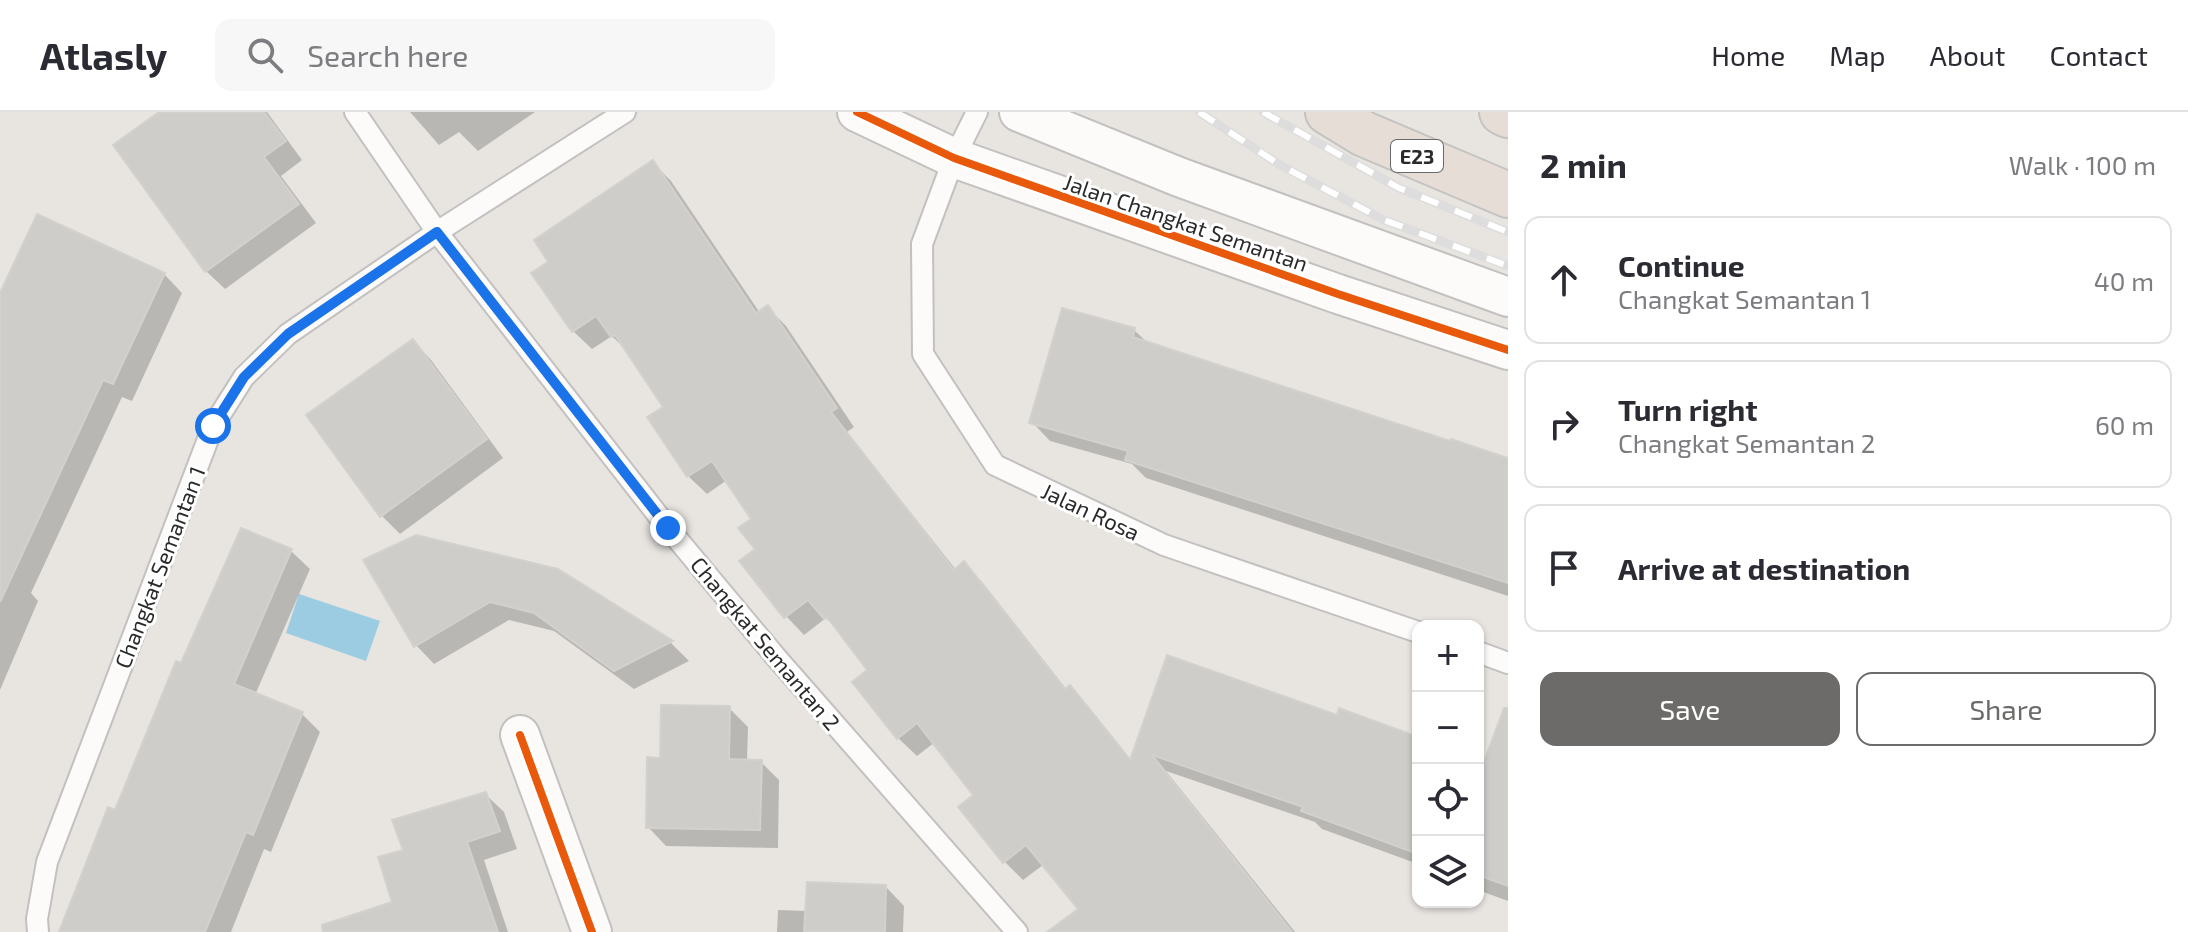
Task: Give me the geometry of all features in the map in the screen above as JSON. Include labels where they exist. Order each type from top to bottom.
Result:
[{"type":"highway","name":"E23","points":[[1328,112],[1364,134],[1508,195]]},
{"type":"highway","points":[[1502,112],[1508,115]]},
{"type":"street","name":"Jalan Changkat Semantan","points":[[857,112],[954,158],[1338,294],[1508,350]]},
{"type":"street","name":"Jalan Changkat Semantan","points":[[1019,112],[1179,177],[1508,297]]},
{"type":"street","points":[[520,735],[592,932]]},
{"type":"lane","name":"Changkat Semantan 2","points":[[355,112],[437,232],[668,528],[775,656],[1017,932]]},
{"type":"lane","name":"Changkat Semantan 1","points":[[38,932],[37,919],[47,862],[213,426],[244,377],[288,334],[437,232],[625,112]]},
{"type":"lane","points":[[954,158],[977,112]]},
{"type":"lane","name":"Jalan Rosa","points":[[954,158],[922,244],[923,354],[995,465],[1164,545],[1412,630]]},
{"type":"lane","points":[[1484,654],[1508,663]]},
{"type":"water","points":[[299,594],[380,621],[366,661],[286,633]]},
{"type":"building","points":[[159,112],[264,112],[286,141],[264,157],[299,204],[205,272],[113,145]]},
{"type":"building","points":[[653,160],[756,313],[768,305],[837,408],[831,412],[954,570],[964,561],[1065,689],[1070,685],[1130,760],[1167,655],[1337,715],[1339,708],[1412,735],[1412,852],[1301,811],[1303,807],[1152,755],[1292,932],[1047,932],[1078,909],[1026,845],[1003,863],[958,807],[973,795],[917,723],[897,739],[852,682],[867,670],[827,617],[824,619],[808,600],[784,618],[739,561],[755,549],[738,528],[751,519],[712,461],[687,477],[647,417],[663,407],[615,335],[611,337],[596,316],[572,332],[531,273],[548,262],[534,240]]},
{"type":"building","points":[[37,214],[165,273],[113,384],[103,380],[0,602],[0,293]]},
{"type":"building","points":[[1062,308],[1135,328],[1133,337],[1508,458],[1508,583],[1125,460],[1128,451],[1029,423]]},
{"type":"building","points":[[413,339],[487,439],[380,517],[306,415]]},
{"type":"building","points":[[241,528],[292,549],[234,684],[303,712],[253,835],[246,832],[205,932],[59,932],[108,807],[115,810],[176,661],[181,663]]},
{"type":"building","points":[[416,535],[558,569],[673,641],[614,671],[534,613],[490,602],[414,647],[363,560]]},
{"type":"building","points":[[661,705],[730,706],[729,759],[762,760],[760,830],[646,828],[647,757],[660,758]]},
{"type":"building","points":[[1504,708],[1508,708],[1508,886],[1484,877],[1484,762]]},
{"type":"building","points":[[486,792],[500,831],[467,842],[498,932],[323,932],[322,925],[392,902],[378,857],[403,850],[392,820]]},
{"type":"building","points":[[807,882],[886,885],[885,932],[804,932]]},
{"type":"railway","points":[[1199,112],[1280,165],[1384,220],[1508,266]]},
{"type":"railway","points":[[1263,112],[1399,188],[1508,232]]},
{"type":"cycle path","points":[[857,112],[954,158],[1338,294],[1508,350]]},
{"type":"cycle path","points":[[520,735],[592,932]]},
{"type":"route","points":[[213,426],[244,377],[288,334],[437,232],[668,528]]}]
